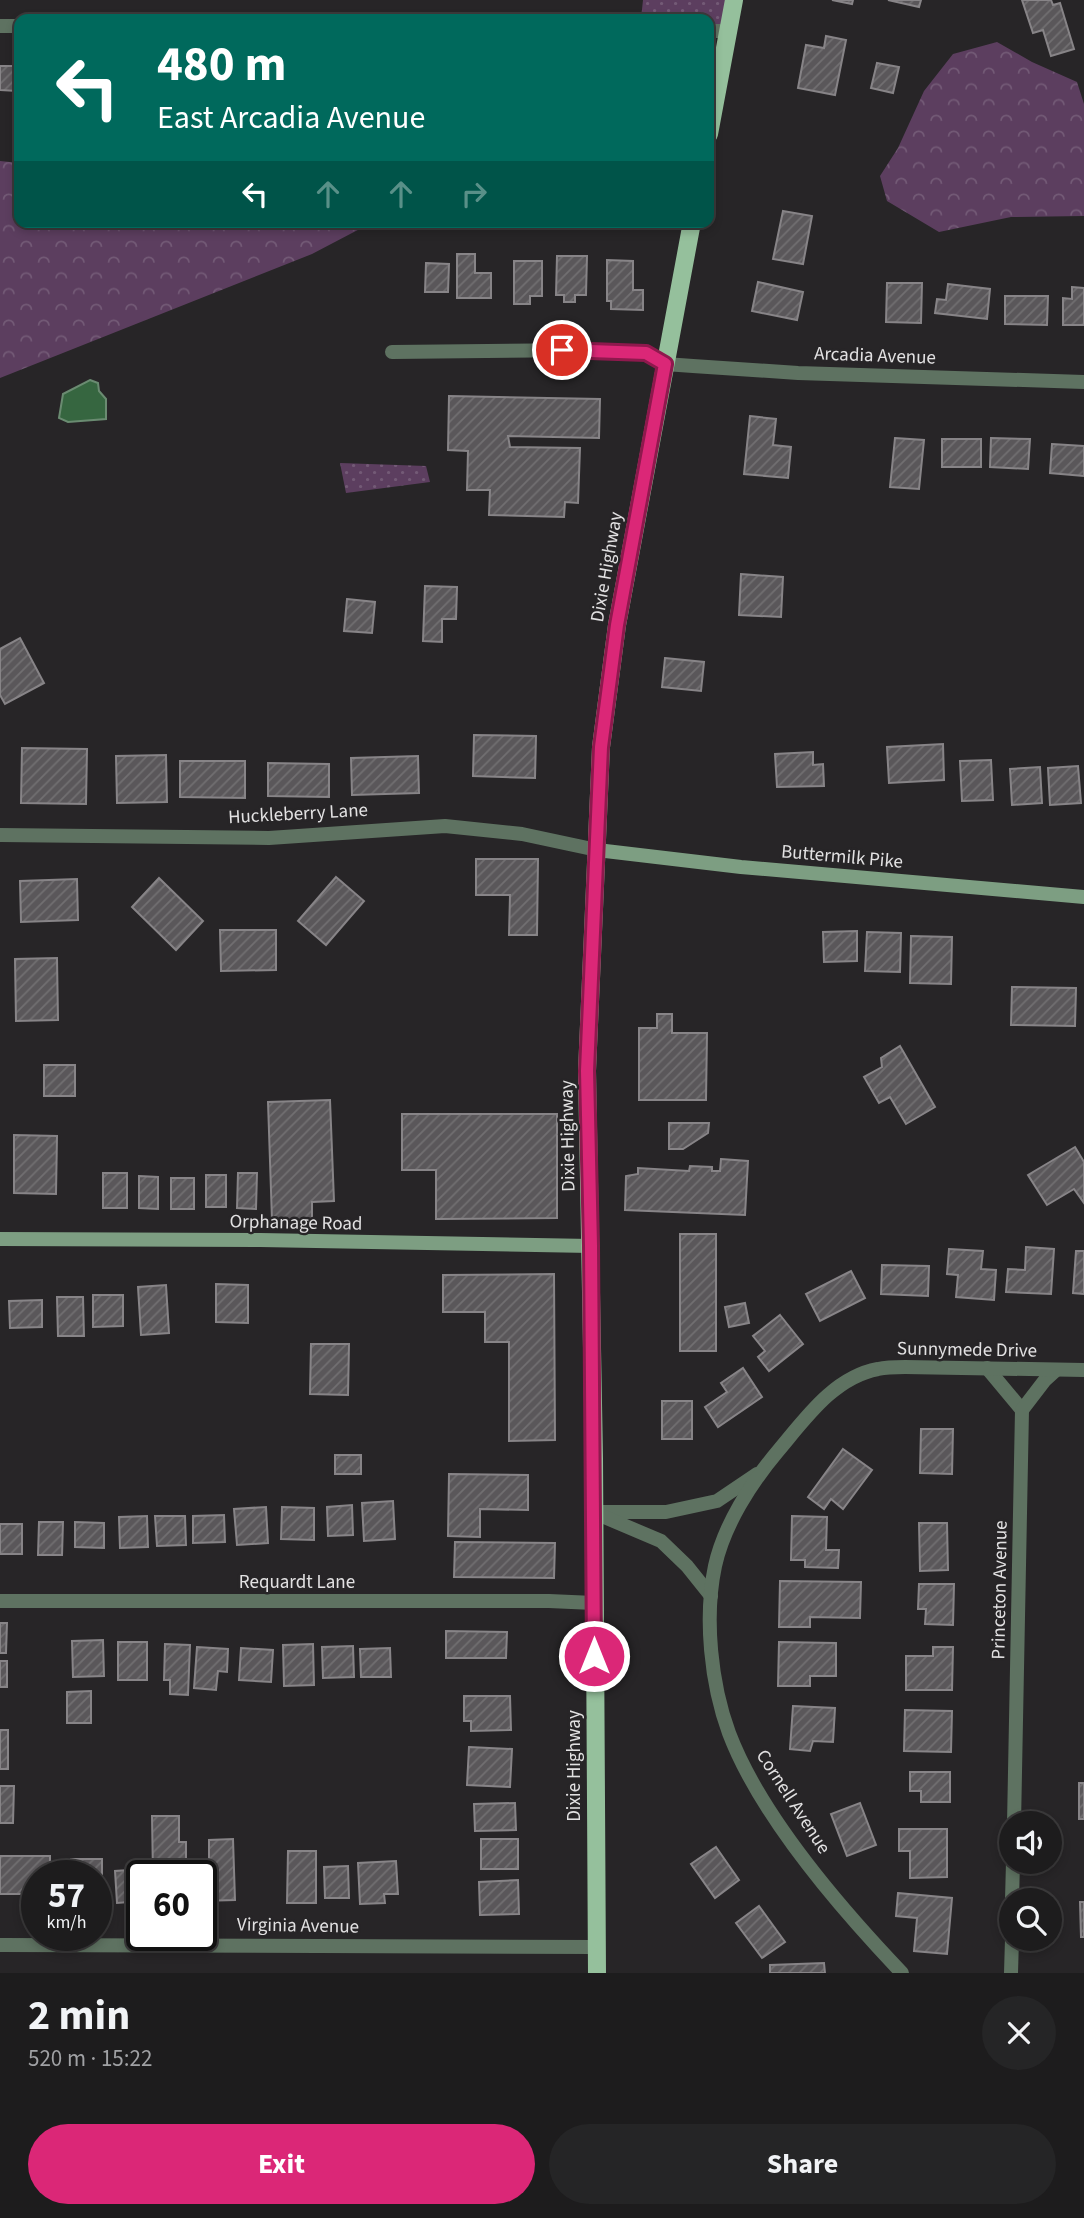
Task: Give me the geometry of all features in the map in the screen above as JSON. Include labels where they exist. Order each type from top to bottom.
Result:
[{"type":"main road","points":[[714,107],[734,0]]},
{"type":"main road","name":"Dixie Highway","points":[[597,1973],[594,1512],[587,1071],[601,747],[617,625],[691,228]]},
{"type":"main road","name":"Buttermilk Pike","points":[[597,850],[782,871],[1084,897]]},
{"type":"main road","name":"Orphanage Road","points":[[0,1239],[591,1246]]},
{"type":"street","points":[[714,31],[728,31]]},
{"type":"street","name":"Arcadia Avenue","points":[[392,352],[586,350],[646,353],[665,364],[798,373],[1084,382]]},
{"type":"street","name":"Huckleberry Lane","points":[[0,835],[269,838],[445,826],[522,834],[597,850]]},
{"type":"street","name":"Sunnymede Drive","points":[[723,1542],[761,1471],[810,1413],[839,1386],[858,1375],[878,1369],[905,1367],[1084,1370]]},
{"type":"street","points":[[987,1368],[1023,1410],[1045,1380],[1056,1370]]},
{"type":"street","name":"Princeton Avenue","points":[[1014,1811],[1023,1410]]},
{"type":"street","points":[[594,1512],[666,1512],[718,1501],[761,1471]]},
{"type":"street","points":[[594,1512],[661,1541],[687,1566],[711,1596]]},
{"type":"street","name":"Cornell Avenue","points":[[723,1542],[715,1566],[711,1596],[711,1659],[718,1698],[729,1733],[745,1768],[774,1816],[819,1877],[902,1973]]},
{"type":"street","name":"Requardt Lane","points":[[0,1601],[549,1601],[594,1604]]},
{"type":"street","name":"Virginia Avenue","points":[[0,1945],[596,1947]]},
{"type":"street","points":[[1011,1973],[1012,1951]]},
{"type":"green space","points":[[643,0],[734,0],[728,31],[714,31],[714,14],[642,14]]},
{"type":"green space","points":[[997,42],[1032,62],[1077,82],[1084,104],[1084,216],[1011,217],[939,232],[887,201],[880,176],[898,148],[924,91],[953,54]]},
{"type":"green space","points":[[0,161],[14,162],[14,228],[362,228],[312,254],[0,378]]},
{"type":"green space","points":[[340,463],[426,466],[430,482],[346,493]]},
{"type":"shaded area","points":[[90,380],[98,383],[99,391],[106,399],[106,419],[68,422],[59,418],[63,394]]},
{"type":"building","points":[[832,0],[853,0],[852,4]]},
{"type":"building","points":[[888,0],[921,0],[919,7]]},
{"type":"building","points":[[1022,0],[1051,0],[1053,5],[1060,3],[1074,49],[1051,56],[1043,30],[1033,33]]},
{"type":"building","points":[[826,36],[846,40],[835,95],[798,88],[806,45],[824,48]]},
{"type":"building","points":[[877,63],[899,67],[893,93],[871,88]]},
{"type":"building","points":[[0,66],[14,66],[14,91],[0,90]]},
{"type":"building","points":[[783,211],[812,216],[803,264],[773,259]]},
{"type":"building","points":[[457,254],[475,254],[475,273],[491,273],[491,298],[457,298]]},
{"type":"building","points":[[557,256],[587,256],[586,295],[575,295],[575,302],[564,302],[564,295],[556,295]]},
{"type":"building","points":[[607,260],[633,261],[633,290],[643,290],[643,310],[611,309],[611,301],[607,301]]},
{"type":"building","points":[[514,261],[542,261],[542,296],[530,296],[530,304],[514,304]]},
{"type":"building","points":[[426,263],[449,264],[448,292],[425,292]]},
{"type":"building","points":[[758,282],[803,292],[797,320],[752,311]]},
{"type":"building","points":[[887,283],[922,283],[921,323],[886,322]]},
{"type":"building","points":[[948,284],[990,289],[987,319],[935,313],[937,299],[946,300]]},
{"type":"building","points":[[1072,287],[1084,288],[1084,325],[1063,325],[1063,298],[1072,299]]},
{"type":"building","points":[[1005,296],[1048,296],[1047,325],[1005,324]]},
{"type":"building","points":[[449,396],[600,399],[599,438],[508,436],[510,447],[580,448],[578,503],[565,502],[564,517],[489,515],[490,490],[467,490],[468,451],[448,450]]},
{"type":"building","points":[[750,416],[776,419],[773,445],[791,447],[788,478],[744,474]]},
{"type":"building","points":[[895,438],[924,440],[919,489],[890,487]]},
{"type":"building","points":[[991,438],[1030,439],[1028,469],[990,467]]},
{"type":"building","points":[[942,439],[981,439],[981,467],[942,467]]},
{"type":"building","points":[[1052,444],[1084,446],[1084,476],[1050,473]]},
{"type":"building","points":[[741,574],[783,577],[781,617],[739,615]]},
{"type":"building","points":[[425,586],[457,587],[456,619],[442,619],[442,642],[423,641]]},
{"type":"building","points":[[347,599],[375,602],[372,633],[344,631]]},
{"type":"building","points":[[20,638],[44,683],[5,704],[0,695],[0,649]]},
{"type":"building","points":[[665,658],[704,662],[701,691],[662,687]]},
{"type":"building","points":[[474,735],[536,736],[535,778],[473,776]]},
{"type":"building","points":[[943,744],[944,780],[889,783],[887,747]]},
{"type":"building","points":[[22,748],[87,749],[86,804],[21,803]]},
{"type":"building","points":[[813,752],[813,765],[823,764],[824,786],[777,787],[775,754]]},
{"type":"building","points":[[166,755],[167,802],[117,803],[116,756]]},
{"type":"building","points":[[418,756],[419,793],[352,795],[351,758]]},
{"type":"building","points":[[991,760],[993,800],[962,801],[960,761]]},
{"type":"building","points":[[180,761],[245,761],[245,798],[180,797]]},
{"type":"building","points":[[268,763],[329,764],[329,797],[268,796]]},
{"type":"building","points":[[1078,766],[1081,803],[1050,805],[1048,768]]},
{"type":"building","points":[[1040,767],[1042,803],[1012,805],[1010,769]]},
{"type":"building","points":[[476,859],[538,859],[537,935],[509,935],[510,895],[476,895]]},
{"type":"building","points":[[336,877],[364,901],[326,945],[298,921]]},
{"type":"building","points":[[159,878],[203,921],[176,950],[132,907]]},
{"type":"building","points":[[77,879],[78,920],[21,922],[20,881]]},
{"type":"building","points":[[220,930],[276,930],[276,970],[221,971]]},
{"type":"building","points":[[857,931],[857,961],[824,962],[823,932]]},
{"type":"building","points":[[867,932],[901,933],[900,972],[865,971]]},
{"type":"building","points":[[911,936],[952,937],[951,984],[910,983]]},
{"type":"building","points":[[57,958],[58,1020],[16,1021],[15,959]]},
{"type":"building","points":[[1012,987],[1076,988],[1075,1026],[1011,1025]]},
{"type":"building","points":[[657,1014],[672,1014],[672,1033],[707,1033],[706,1100],[639,1100],[639,1028],[657,1028]]},
{"type":"building","points":[[900,1046],[935,1107],[906,1124],[890,1097],[879,1103],[864,1077],[882,1067],[881,1058]]},
{"type":"building","points":[[44,1065],[75,1065],[75,1096],[44,1096]]},
{"type":"building","points":[[330,1100],[334,1201],[312,1202],[312,1219],[272,1220],[268,1102]]},
{"type":"building","points":[[402,1114],[557,1114],[557,1218],[436,1219],[436,1170],[402,1170]]},
{"type":"building","points":[[669,1123],[709,1123],[708,1133],[683,1149],[669,1149]]},
{"type":"building","points":[[14,1135],[57,1136],[56,1194],[14,1193]]},
{"type":"building","points":[[1075,1147],[1084,1162],[1084,1203],[1074,1189],[1047,1205],[1028,1175]]},
{"type":"building","points":[[721,1159],[748,1161],[745,1215],[625,1210],[626,1176],[638,1174],[638,1168],[689,1171],[690,1166],[712,1167],[712,1171],[720,1171]]},
{"type":"building","points":[[103,1173],[127,1173],[127,1208],[103,1208]]},
{"type":"building","points":[[238,1173],[257,1173],[256,1209],[237,1208]]},
{"type":"building","points":[[206,1175],[226,1175],[226,1207],[206,1207]]},
{"type":"building","points":[[139,1176],[158,1177],[158,1209],[139,1208]]},
{"type":"building","points":[[171,1178],[194,1178],[194,1209],[171,1209]]},
{"type":"building","points":[[680,1234],[716,1234],[716,1351],[680,1351]]},
{"type":"building","points":[[1026,1247],[1054,1249],[1051,1294],[1006,1292],[1008,1269],[1025,1270]]},
{"type":"building","points":[[949,1249],[983,1251],[981,1269],[996,1270],[994,1300],[956,1297],[958,1275],[947,1274]]},
{"type":"building","points":[[1076,1251],[1084,1251],[1084,1294],[1073,1293]]},
{"type":"building","points":[[882,1265],[929,1266],[928,1296],[881,1294]]},
{"type":"building","points":[[851,1271],[865,1298],[820,1321],[806,1294]]},
{"type":"building","points":[[554,1274],[555,1440],[509,1441],[509,1342],[485,1342],[485,1312],[443,1312],[443,1275]]},
{"type":"building","points":[[216,1284],[248,1285],[248,1323],[216,1322]]},
{"type":"building","points":[[166,1285],[169,1333],[141,1335],[138,1287]]},
{"type":"building","points":[[93,1295],[123,1295],[123,1326],[93,1327]]},
{"type":"building","points":[[57,1297],[83,1297],[84,1336],[58,1336]]},
{"type":"building","points":[[42,1300],[42,1327],[10,1328],[9,1301]]},
{"type":"building","points":[[745,1303],[749,1323],[729,1327],[725,1307]]},
{"type":"building","points":[[780,1315],[803,1344],[769,1371],[758,1357],[765,1351],[753,1336]]},
{"type":"building","points":[[311,1344],[349,1344],[348,1395],[310,1394]]},
{"type":"building","points":[[743,1368],[762,1397],[718,1427],[705,1407],[727,1392],[721,1383]]},
{"type":"building","points":[[662,1401],[692,1401],[692,1439],[662,1439]]},
{"type":"building","points":[[921,1429],[953,1429],[952,1474],[920,1473]]},
{"type":"building","points":[[843,1449],[872,1470],[843,1509],[831,1499],[824,1509],[808,1497]]},
{"type":"building","points":[[335,1455],[361,1455],[361,1474],[335,1474]]},
{"type":"building","points":[[449,1474],[528,1475],[528,1510],[480,1509],[480,1537],[448,1536]]},
{"type":"building","points":[[393,1501],[395,1539],[364,1541],[362,1503]]},
{"type":"building","points":[[352,1505],[353,1535],[328,1536],[327,1507]]},
{"type":"building","points":[[266,1507],[268,1543],[237,1545],[234,1509]]},
{"type":"building","points":[[282,1507],[314,1508],[314,1540],[281,1539]]},
{"type":"building","points":[[224,1515],[225,1542],[193,1543],[193,1516]]},
{"type":"building","points":[[147,1516],[148,1547],[120,1548],[119,1517]]},
{"type":"building","points":[[155,1516],[185,1516],[186,1545],[157,1546]]},
{"type":"building","points":[[792,1516],[827,1517],[826,1550],[839,1550],[838,1568],[805,1567],[805,1560],[791,1560]]},
{"type":"building","points":[[39,1522],[63,1522],[62,1555],[38,1555]]},
{"type":"building","points":[[75,1522],[104,1523],[104,1548],[75,1547]]},
{"type":"building","points":[[919,1523],[947,1523],[948,1570],[920,1571]]},
{"type":"building","points":[[0,1524],[22,1524],[22,1554],[0,1554]]},
{"type":"building","points":[[455,1542],[555,1543],[554,1578],[454,1577]]},
{"type":"building","points":[[780,1581],[861,1582],[860,1618],[810,1617],[810,1627],[779,1627]]},
{"type":"building","points":[[919,1584],[954,1584],[953,1625],[925,1624],[926,1609],[918,1609]]},
{"type":"building","points":[[0,1623],[7,1623],[6,1653],[0,1653]]},
{"type":"building","points":[[446,1631],[507,1632],[506,1658],[446,1658]]},
{"type":"building","points":[[103,1640],[104,1676],[73,1677],[72,1641]]},
{"type":"building","points":[[118,1642],[147,1642],[147,1680],[118,1680]]},
{"type":"building","points":[[779,1642],[836,1643],[836,1676],[810,1676],[810,1686],[778,1686]]},
{"type":"building","points":[[165,1644],[190,1645],[188,1695],[170,1694],[170,1680],[164,1680]]},
{"type":"building","points":[[313,1644],[314,1685],[284,1686],[283,1645]]},
{"type":"building","points":[[353,1646],[354,1677],[323,1678],[322,1647]]},
{"type":"building","points":[[197,1647],[228,1649],[227,1672],[218,1671],[216,1690],[194,1688]]},
{"type":"building","points":[[933,1647],[953,1647],[952,1690],[906,1690],[906,1656],[933,1656]]},
{"type":"building","points":[[241,1648],[273,1650],[271,1682],[239,1680]]},
{"type":"building","points":[[390,1648],[391,1677],[361,1677],[360,1649]]},
{"type":"building","points":[[0,1661],[7,1661],[7,1687],[0,1687]]},
{"type":"building","points":[[91,1691],[91,1723],[67,1723],[67,1692]]},
{"type":"building","points":[[464,1696],[510,1696],[511,1730],[471,1731],[471,1721],[464,1721]]},
{"type":"building","points":[[793,1706],[835,1708],[833,1742],[813,1741],[810,1751],[790,1749]]},
{"type":"building","points":[[905,1710],[952,1711],[951,1752],[904,1751]]},
{"type":"building","points":[[0,1730],[8,1730],[8,1769],[0,1769]]},
{"type":"building","points":[[469,1747],[512,1749],[510,1787],[467,1785]]},
{"type":"building","points":[[910,1772],[950,1772],[950,1802],[921,1802],[921,1791],[910,1791]]},
{"type":"building","points":[[1079,1783],[1084,1783],[1084,1819],[1079,1819]]},
{"type":"building","points":[[0,1786],[14,1786],[13,1823],[0,1823]]},
{"type":"building","points":[[515,1803],[516,1830],[475,1831],[474,1804]]},
{"type":"building","points":[[860,1803],[876,1845],[847,1856],[831,1814]]},
{"type":"building","points":[[152,1816],[179,1816],[179,1842],[186,1842],[186,1860],[153,1860]]},
{"type":"building","points":[[899,1829],[947,1829],[947,1877],[910,1878],[910,1851],[899,1851]]},
{"type":"building","points":[[233,1839],[235,1900],[217,1901],[217,1860],[209,1860],[209,1840]]},
{"type":"building","points":[[481,1839],[518,1839],[518,1869],[481,1869]]},
{"type":"building","points":[[716,1847],[739,1880],[715,1898],[691,1864]]},
{"type":"building","points":[[288,1851],[316,1851],[316,1903],[287,1903]]},
{"type":"building","points":[[0,1856],[50,1856],[50,1860],[21,1860],[21,1894],[0,1894]]},
{"type":"building","points":[[71,1859],[102,1859],[102,1860]]},
{"type":"building","points":[[396,1861],[398,1894],[384,1894],[385,1903],[360,1904],[358,1863]]},
{"type":"building","points":[[348,1866],[349,1898],[325,1898],[324,1867]]},
{"type":"building","points":[[126,1870],[126,1902],[117,1903],[115,1871]]},
{"type":"building","points":[[518,1880],[519,1914],[480,1915],[479,1882]]},
{"type":"building","points":[[898,1893],[952,1898],[947,1954],[914,1951],[917,1918],[896,1916]]},
{"type":"building","points":[[1080,1902],[1084,1902],[1084,1937],[1081,1937]]},
{"type":"building","points":[[759,1906],[785,1942],[762,1958],[736,1923]]},
{"type":"building","points":[[824,1963],[825,1973],[770,1973],[770,1965]]},
{"type":"route","points":[[562,350],[646,353],[665,364],[617,625],[601,747],[587,1071],[594,1656]]}]
